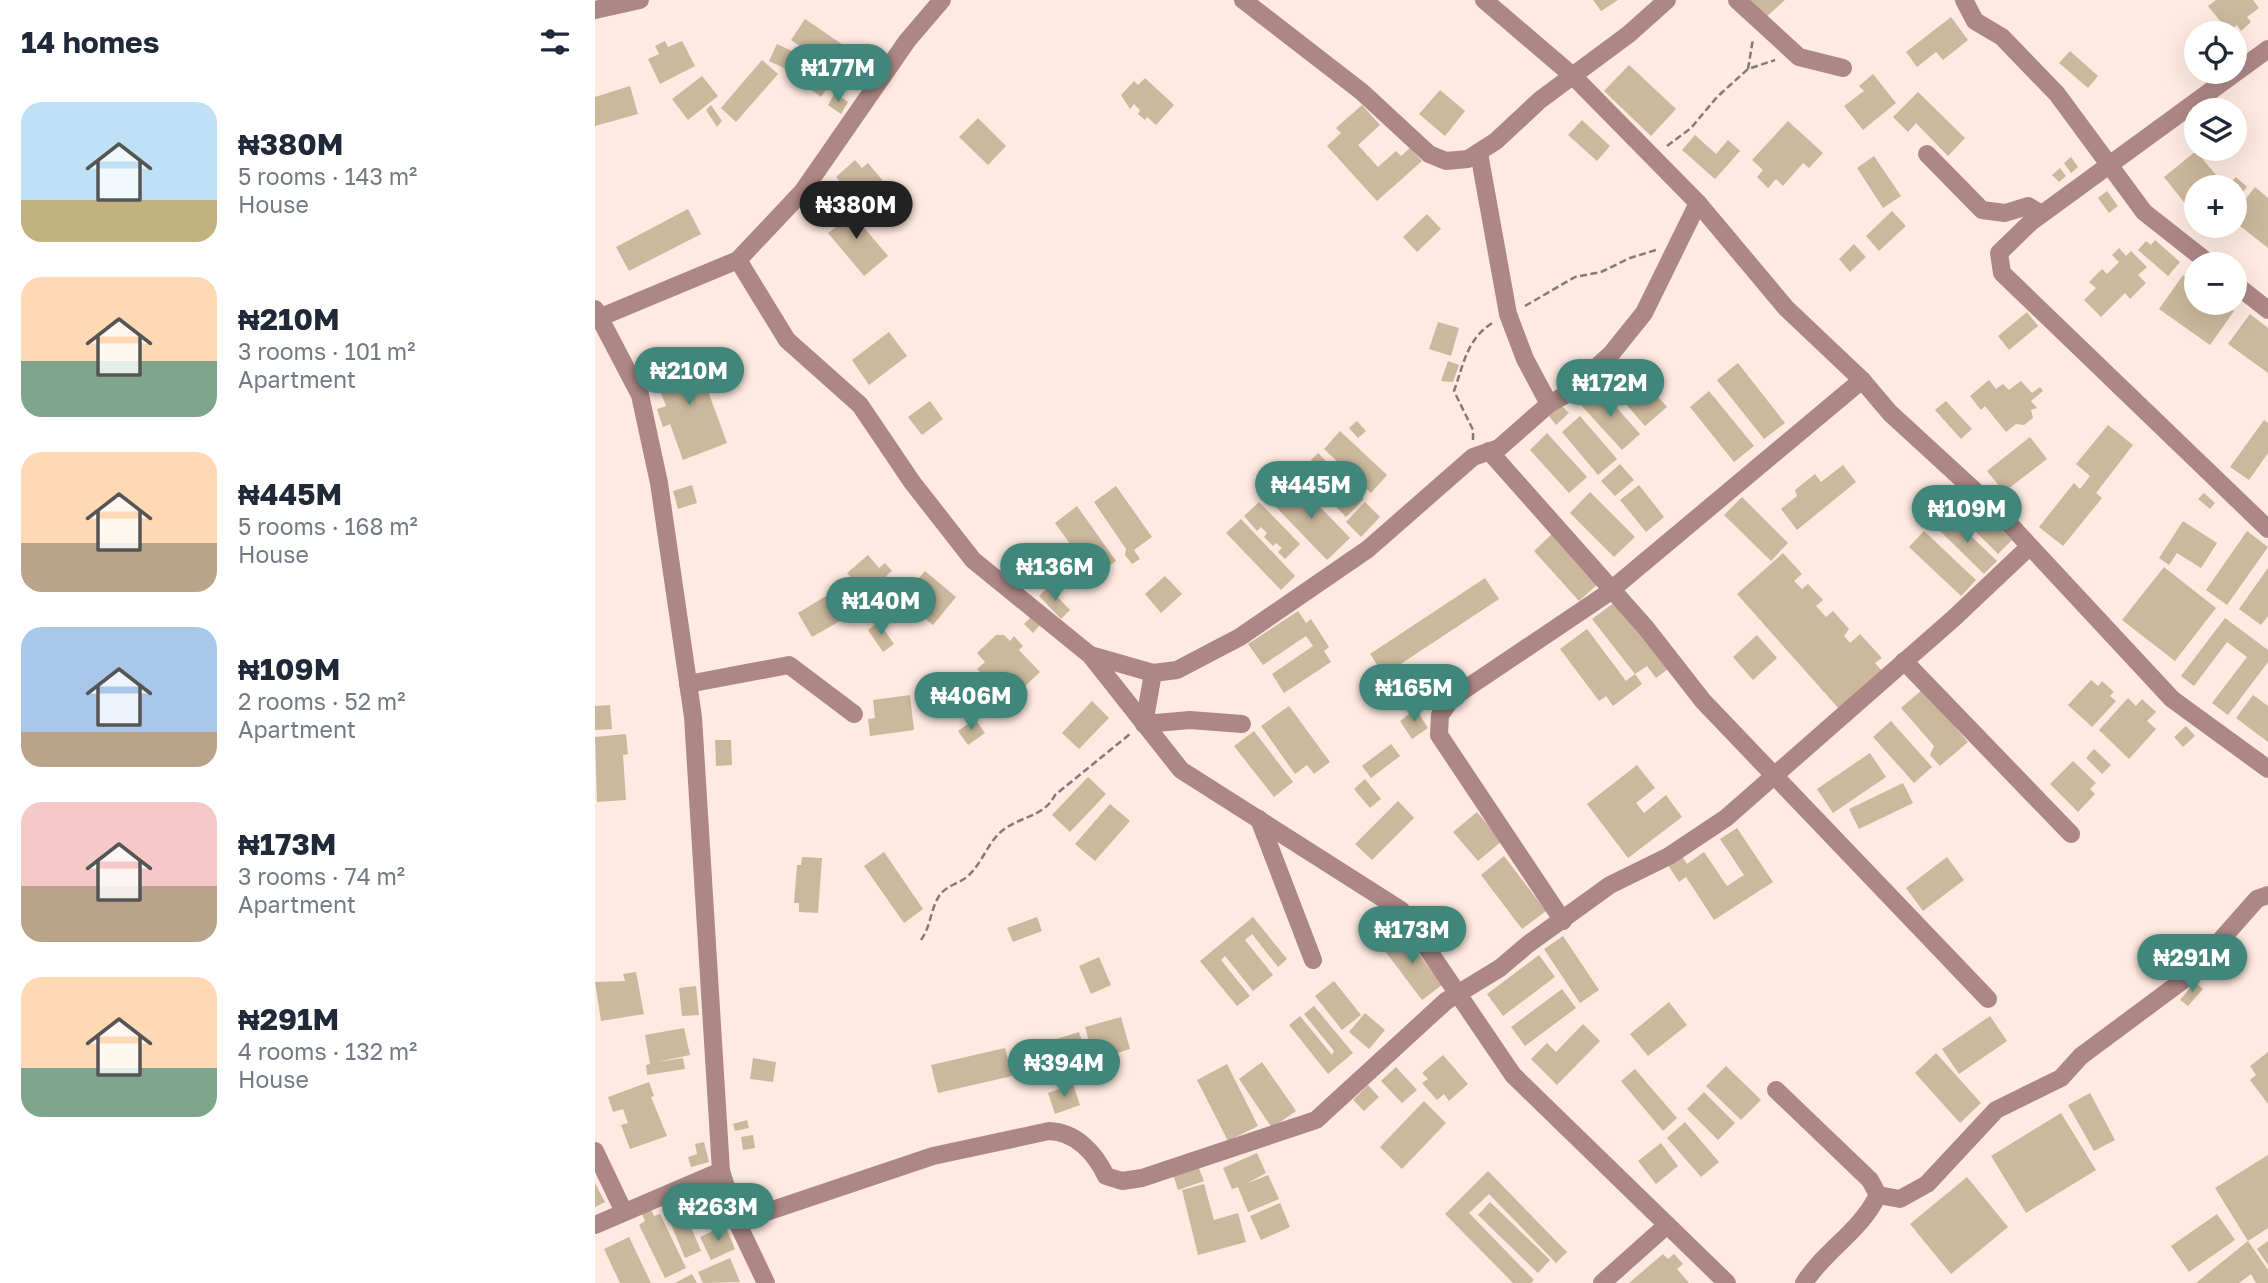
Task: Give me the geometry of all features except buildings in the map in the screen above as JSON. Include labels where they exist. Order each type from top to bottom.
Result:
[{"type":"street","points":[[595,10],[640,0]]},
{"type":"street","points":[[767,1283],[737,1222],[721,1171],[693,717],[659,483],[640,395],[598,313],[738,260],[803,191],[907,40],[942,0]]},
{"type":"street","points":[[1243,0],[1352,84],[1429,154],[1445,161],[1468,159],[1496,142],[1540,100],[1629,34],[1667,0]]},
{"type":"street","points":[[1485,0],[1573,76],[1653,157],[1698,203],[1786,308],[1861,380],[1891,413],[2000,514],[2172,699],[2268,769]]},
{"type":"street","points":[[1737,0],[1795,53],[1843,68]]},
{"type":"street","points":[[1964,0],[1975,21],[2002,37],[2057,94],[2083,132],[2111,163],[2144,212],[2195,252]]},
{"type":"street","points":[[2268,49],[2041,214],[1999,253],[2002,273],[2268,530]]},
{"type":"street","points":[[2252,62],[2268,73]]},
{"type":"street","points":[[1479,153],[1509,314],[1525,359],[1549,404]]},
{"type":"street","points":[[1927,154],[1982,210],[2005,213],[2028,206],[2041,214]]},
{"type":"street","points":[[1090,655],[1153,673],[1177,670],[1240,637],[1368,550],[1481,454],[1499,448],[1549,404],[1567,394],[1611,354],[1644,313],[1698,203]]},
{"type":"street","points":[[738,260],[787,340],[860,405],[912,482],[974,560],[1090,655],[1181,770],[1401,909],[1513,1075],[1727,1283]]},
{"type":"street","points":[[2247,293],[2268,310]]},
{"type":"street","points":[[1563,921],[1439,735],[1440,715],[1453,698],[1612,588],[1861,380]]},
{"type":"street","points":[[1481,454],[1612,588],[1703,701],[1988,999]]},
{"type":"street","points":[[737,1222],[933,1156],[1049,1131],[1063,1132],[1086,1147],[1098,1160],[1106,1176],[1122,1181],[1157,1173],[1316,1119],[1446,1001],[1459,995],[1610,885],[1669,856],[1725,818],[1777,776],[2029,547]]},
{"type":"street","points":[[1904,661],[2071,834]]},
{"type":"street","points":[[688,684],[789,665],[854,714]]},
{"type":"street","points":[[1144,724],[1153,673]]},
{"type":"street","points":[[1144,724],[1189,720],[1242,724]]},
{"type":"street","points":[[1259,819],[1313,960]]},
{"type":"street","points":[[2211,951],[2257,900],[2268,895]]},
{"type":"street","points":[[1878,1195],[1900,1199],[1927,1184],[1996,1110],[2061,1078],[2081,1056],[2182,981]]},
{"type":"street","points":[[1776,1090],[1870,1180],[1878,1195]]},
{"type":"street","points":[[595,1151],[624,1212]]},
{"type":"street","points":[[595,1225],[721,1171]]},
{"type":"street","points":[[1804,1283],[1869,1214],[1878,1195]]},
{"type":"street","points":[[1602,1283],[1667,1225]]},
{"type":"path","points":[[1748,69],[1757,18]]},
{"type":"path","points":[[1653,157],[1691,128],[1717,97],[1748,69],[1795,53]]},
{"type":"path","points":[[1481,454],[1473,430],[1454,391],[1468,347],[1482,329],[1575,276],[1601,272],[1630,258],[1661,249],[1683,236]]},
{"type":"path","points":[[921,940],[930,928],[932,910],[941,892],[970,875],[998,834],[1018,818],[1036,815],[1049,808],[1055,796],[1144,724]]}]
